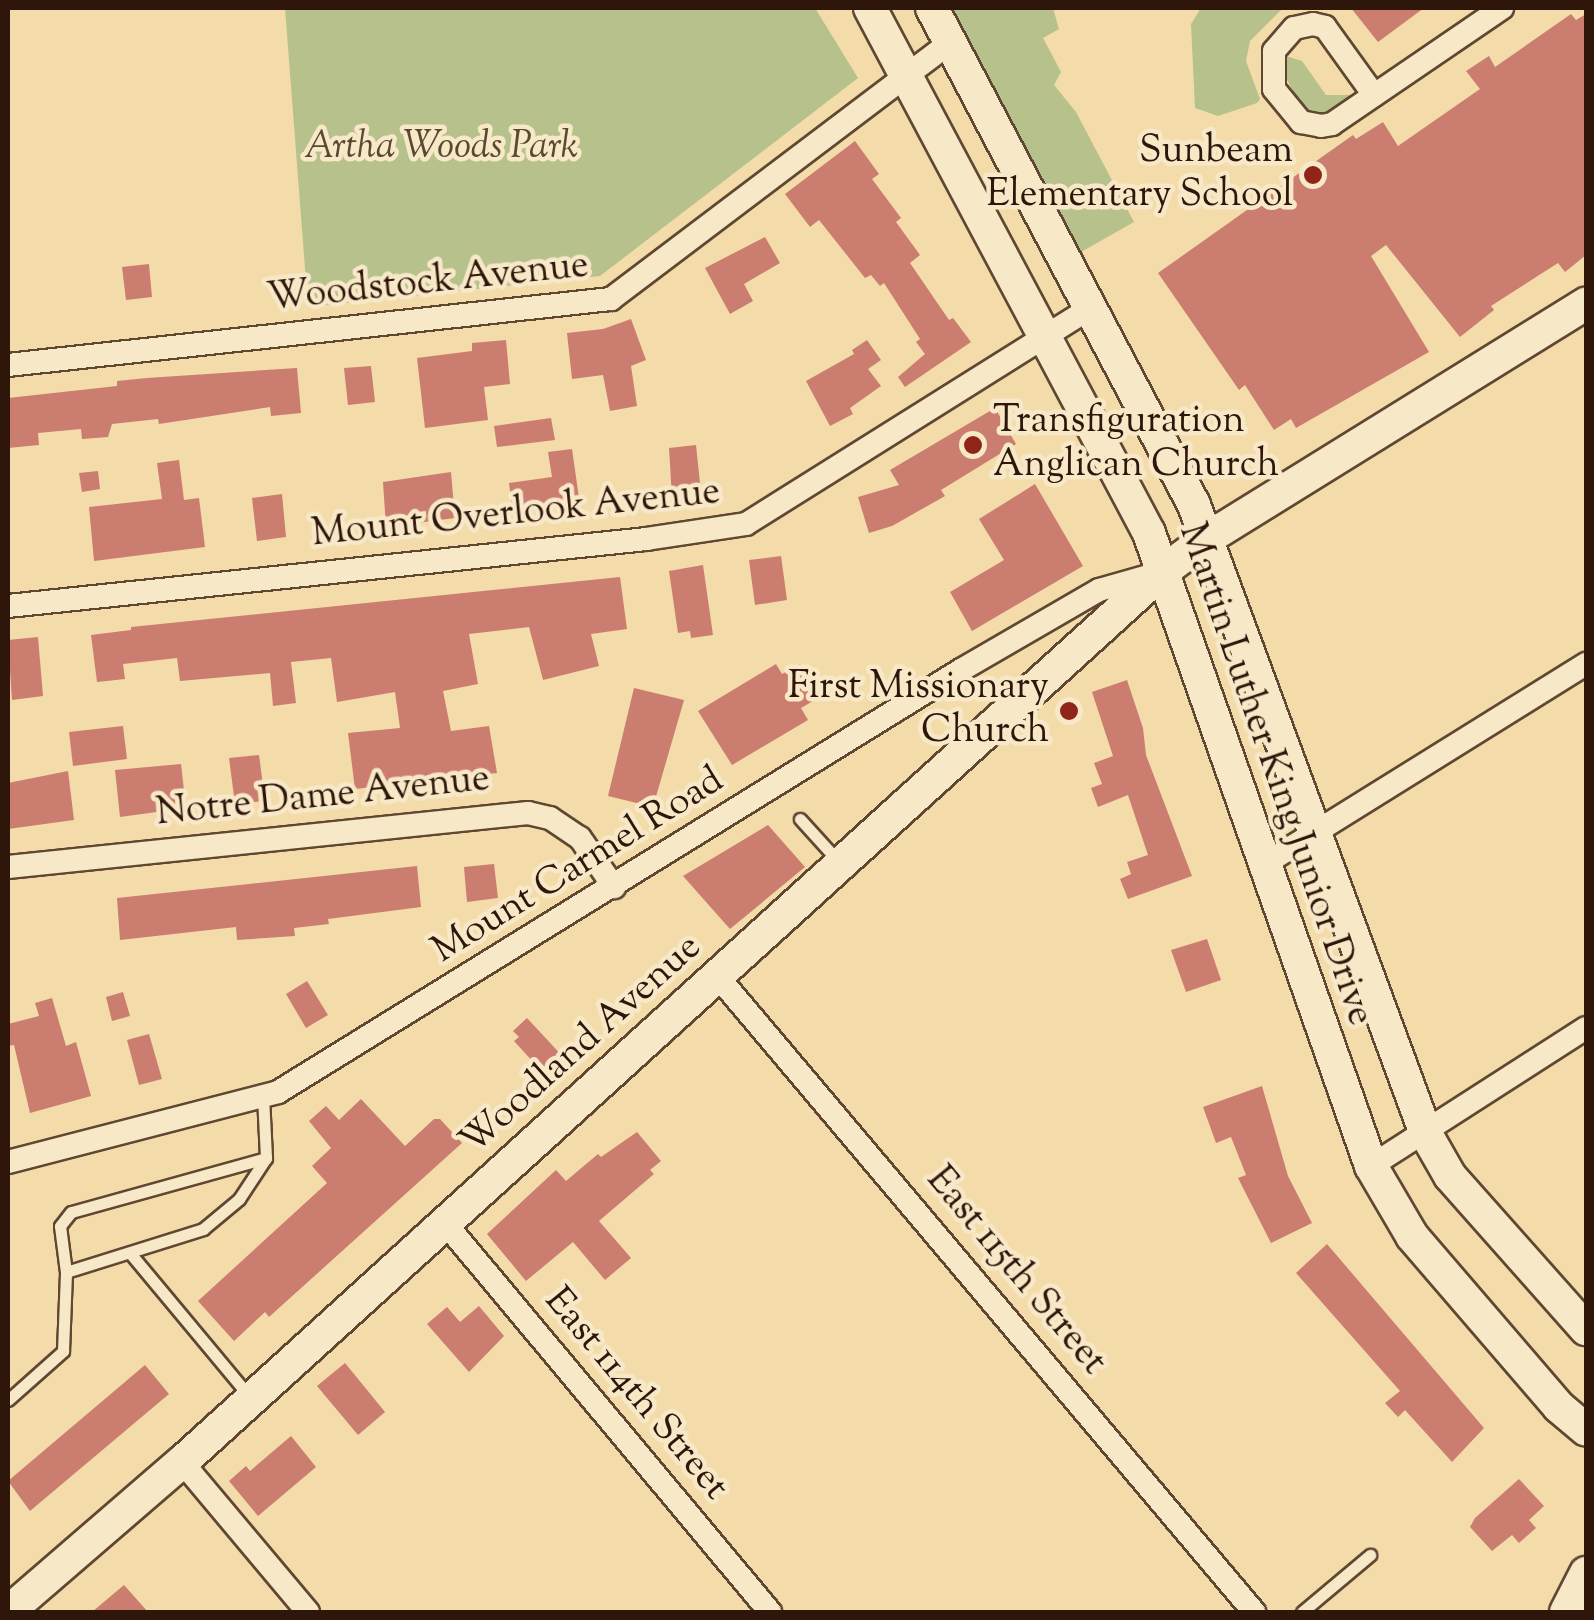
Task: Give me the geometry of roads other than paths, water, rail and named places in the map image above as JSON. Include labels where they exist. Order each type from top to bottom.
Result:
[{"type":"main road","name":"Martin Luther King Junior Drive","points":[[870,8],[1148,533],[1370,1166],[1402,1222],[1559,1407],[1586,1430]]},
{"type":"main road","name":"Martin Luther King Junior Drive","points":[[932,8],[1208,538],[1426,1134],[1463,1191],[1586,1329]]},
{"type":"main road","name":"Woodland Avenue","points":[[8,1612],[182,1462],[1162,572],[1208,538],[1586,304]]},
{"type":"main road","points":[[1559,1407],[1586,1454]]},
{"type":"main road","points":[[1566,1612],[1586,1573]]},
{"type":"street","points":[[1374,95],[1325,27],[1313,24],[1294,28],[1274,51],[1274,89],[1301,122],[1332,124],[1502,8]]},
{"type":"street","name":"Woodstock Avenue","points":[[8,365],[611,299],[951,42]]},
{"type":"street","name":"Mount Overlook Avenue","points":[[8,606],[724,530],[758,519],[1091,308]]},
{"type":"street","name":"Mount Carmel Road","points":[[8,1162],[278,1092],[614,888],[961,670],[1099,590],[1162,572]]},
{"type":"street","points":[[1266,863],[1586,664]]},
{"type":"street","name":"Notre Dame Avenue","points":[[8,867],[528,813],[550,818],[580,838],[614,888]]},
{"type":"street","name":"East 115th Street","points":[[719,978],[1254,1612]]},
{"type":"street","points":[[1370,1166],[1426,1134],[1586,1028]]},
{"type":"street","name":"East 114th Street","points":[[445,1222],[770,1612]]},
{"type":"street","points":[[182,1462],[308,1612]]},
{"type":"lane","points":[[800,819],[842,865]]},
{"type":"lane","points":[[66,1272],[203,1229],[239,1200],[266,1158],[263,1096]]},
{"type":"lane","points":[[8,1400],[63,1351],[66,1272],[60,1226],[71,1212],[266,1158]]},
{"type":"lane","points":[[130,1253],[251,1399]]},
{"type":"lane","points":[[1302,1612],[1370,1556]]},
{"type":"place","name":"Sunbeam Elementary School","points":[[1313,175]]},
{"type":"place","name":"Transfiguration Anglican Church","points":[[973,445]]},
{"type":"place","name":"First Missionary Church","points":[[1069,711]]},
{"type":"park label","name":"Artha Woods Park","points":[[441,149]]}]
